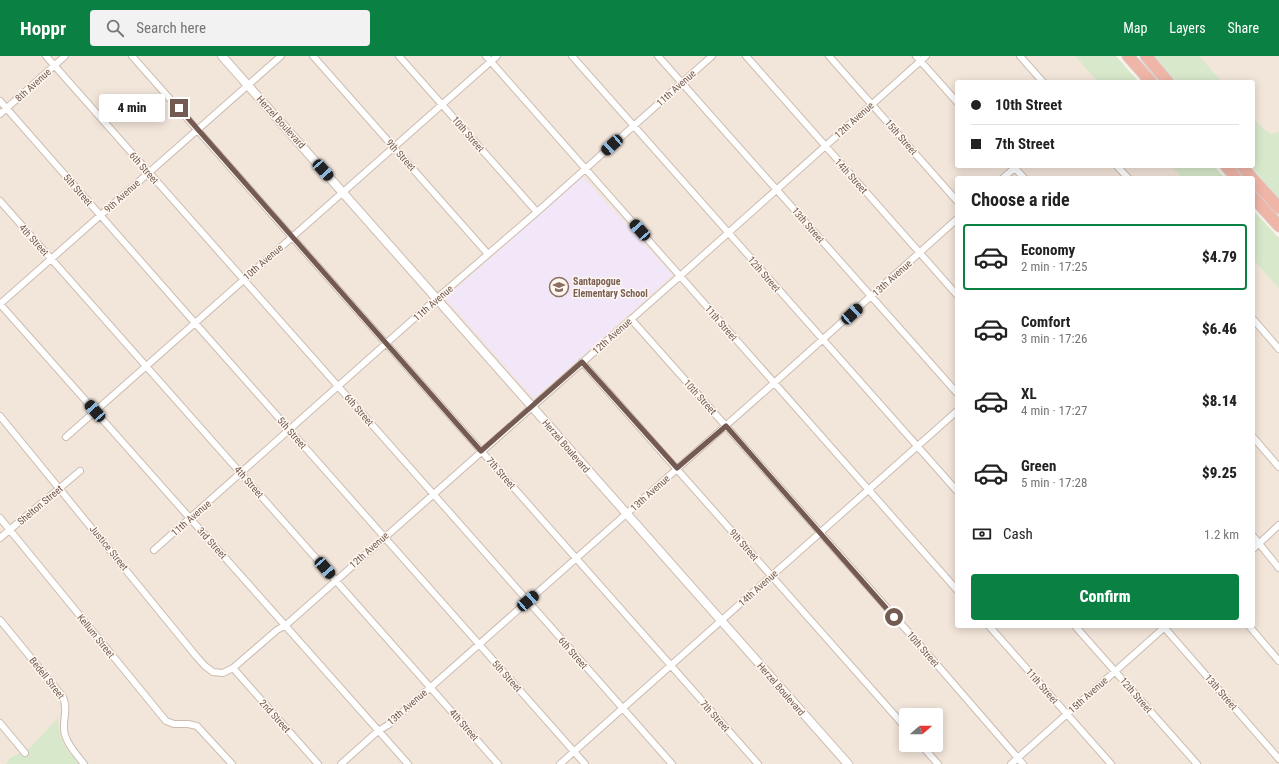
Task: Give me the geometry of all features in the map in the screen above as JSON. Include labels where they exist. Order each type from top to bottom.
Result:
[{"type":"highway","points":[[1128,56],[1149,80]]},
{"type":"highway","points":[[1146,57],[1166,80]]},
{"type":"highway","points":[[1228,168],[1234,176]]},
{"type":"highway","points":[[1244,168],[1251,176]]},
{"type":"highway","points":[[1255,180],[1279,208]]},
{"type":"highway","points":[[1255,199],[1279,226]]},
{"type":"street","name":"6th Street","points":[[46,56],[672,764]]},
{"type":"street","name":"8th Avenue","points":[[0,114],[65,56]]},
{"type":"street","name":"7th Street","points":[[132,56],[758,764]]},
{"type":"street","name":"Herzel Boulevard","points":[[222,56],[848,764]]},
{"type":"street","name":"9th Avenue","points":[[0,304],[280,56]]},
{"type":"street","name":"9th Street","points":[[313,56],[488,254]]},
{"type":"street","name":"10th Street","points":[[399,56],[537,212]]},
{"type":"street","name":"11th Street","points":[[486,56],[955,588]]},
{"type":"street","name":"10th Avenue","points":[[66,437],[497,56]]},
{"type":"street","name":"12th Street","points":[[572,56],[955,489]]},
{"type":"street","name":"13th Street","points":[[658,56],[955,391]]},
{"type":"street","name":"11th Avenue","points":[[154,550],[436,298],[537,212],[712,56]]},
{"type":"street","name":"14th Street","points":[[746,56],[955,293]]},
{"type":"street","name":"15th Street","points":[[829,56],[955,199]]},
{"type":"street","name":"12th Avenue","points":[[223,673],[233,668],[277,630],[286,625],[872,104],[918,58],[926,56]]},
{"type":"street","points":[[1020,56],[1041,80]]},
{"type":"street","points":[[918,58],[955,100]]},
{"type":"street","name":"5th Street","points":[[0,101],[585,764]]},
{"type":"street","points":[[1005,176],[1014,168]]},
{"type":"street","points":[[1016,168],[1022,176]]},
{"type":"street","points":[[1119,168],[1126,176]]},
{"type":"street","name":"4th Street","points":[[0,201],[498,764]]},
{"type":"street","name":"13th Avenue","points":[[341,764],[431,687],[823,340],[955,221]]},
{"type":"street","name":"3rd Street","points":[[0,304],[408,764]]},
{"type":"street","name":"10th Street","points":[[631,319],[1023,764]]},
{"type":"street","points":[[1255,322],[1279,349]]},
{"type":"street","name":"9th Street","points":[[582,362],[899,720]]},
{"type":"street","name":"14th Avenue","points":[[560,764],[955,413]]},
{"type":"street","name":"Justice Street","points":[[0,416],[205,666],[213,672],[223,673]]},
{"type":"street","points":[[1255,439],[1279,467]]},
{"type":"street","name":"Shelton Street","points":[[0,538],[80,471]]},
{"type":"street","name":"Kellum Street","points":[[0,518],[166,721],[174,724],[188,724],[197,726],[232,764]]},
{"type":"street","points":[[1255,547],[1279,525]]},
{"type":"street","points":[[1255,539],[1279,568]]},
{"type":"street","name":"Bedell Street","points":[[0,620],[64,697],[66,704],[65,734],[69,744],[84,764]]},
{"type":"street","name":"11th Street","points":[[991,628],[1111,764]]},
{"type":"street","name":"12th Street","points":[[1077,628],[1197,764]]},
{"type":"street","name":"15th Avenue","points":[[1010,764],[1162,628]]},
{"type":"street","name":"13th Street","points":[[1166,628],[1279,759]]},
{"type":"street","points":[[1251,628],[1279,661]]},
{"type":"street","name":"2nd Street","points":[[233,668],[318,764]]},
{"type":"street","points":[[0,723],[25,753]]},
{"type":"street","points":[[927,752],[938,764]]},
{"type":"shaded area","points":[[0,56],[1080,56],[1101,80],[955,80],[955,168],[1177,168],[1183,176],[955,176],[955,628],[1255,628],[1255,259],[1279,287],[1279,764],[0,764]]},
{"type":"shaded area","points":[[1190,56],[1279,56],[1279,157],[1255,129],[1255,80],[1211,80]]},
{"type":"shaded area","name":"Santapogue Elementary School","points":[[583,177],[673,275],[534,399],[445,298]]},
{"type":"green space","points":[[1075,56],[1116,56],[1137,80],[1096,80]]},
{"type":"green space","points":[[1154,56],[1199,56],[1220,80],[1175,80]]},
{"type":"green space","points":[[1255,120],[1271,134],[1279,132],[1279,199],[1253,168],[1255,168]]},
{"type":"green space","points":[[1174,168],[1216,168],[1223,176],[1180,176]]},
{"type":"green space","points":[[1255,212],[1279,238],[1279,288],[1255,261]]},
{"type":"green space","points":[[58,718],[61,738],[66,748],[78,764],[6,764],[10,758],[30,748]]},
{"type":"place","name":"Santapogue Elementary School","points":[[559,287]]},
{"type":"route","points":[[179,108],[481,451],[582,362],[677,468],[726,426],[894,617]]}]
